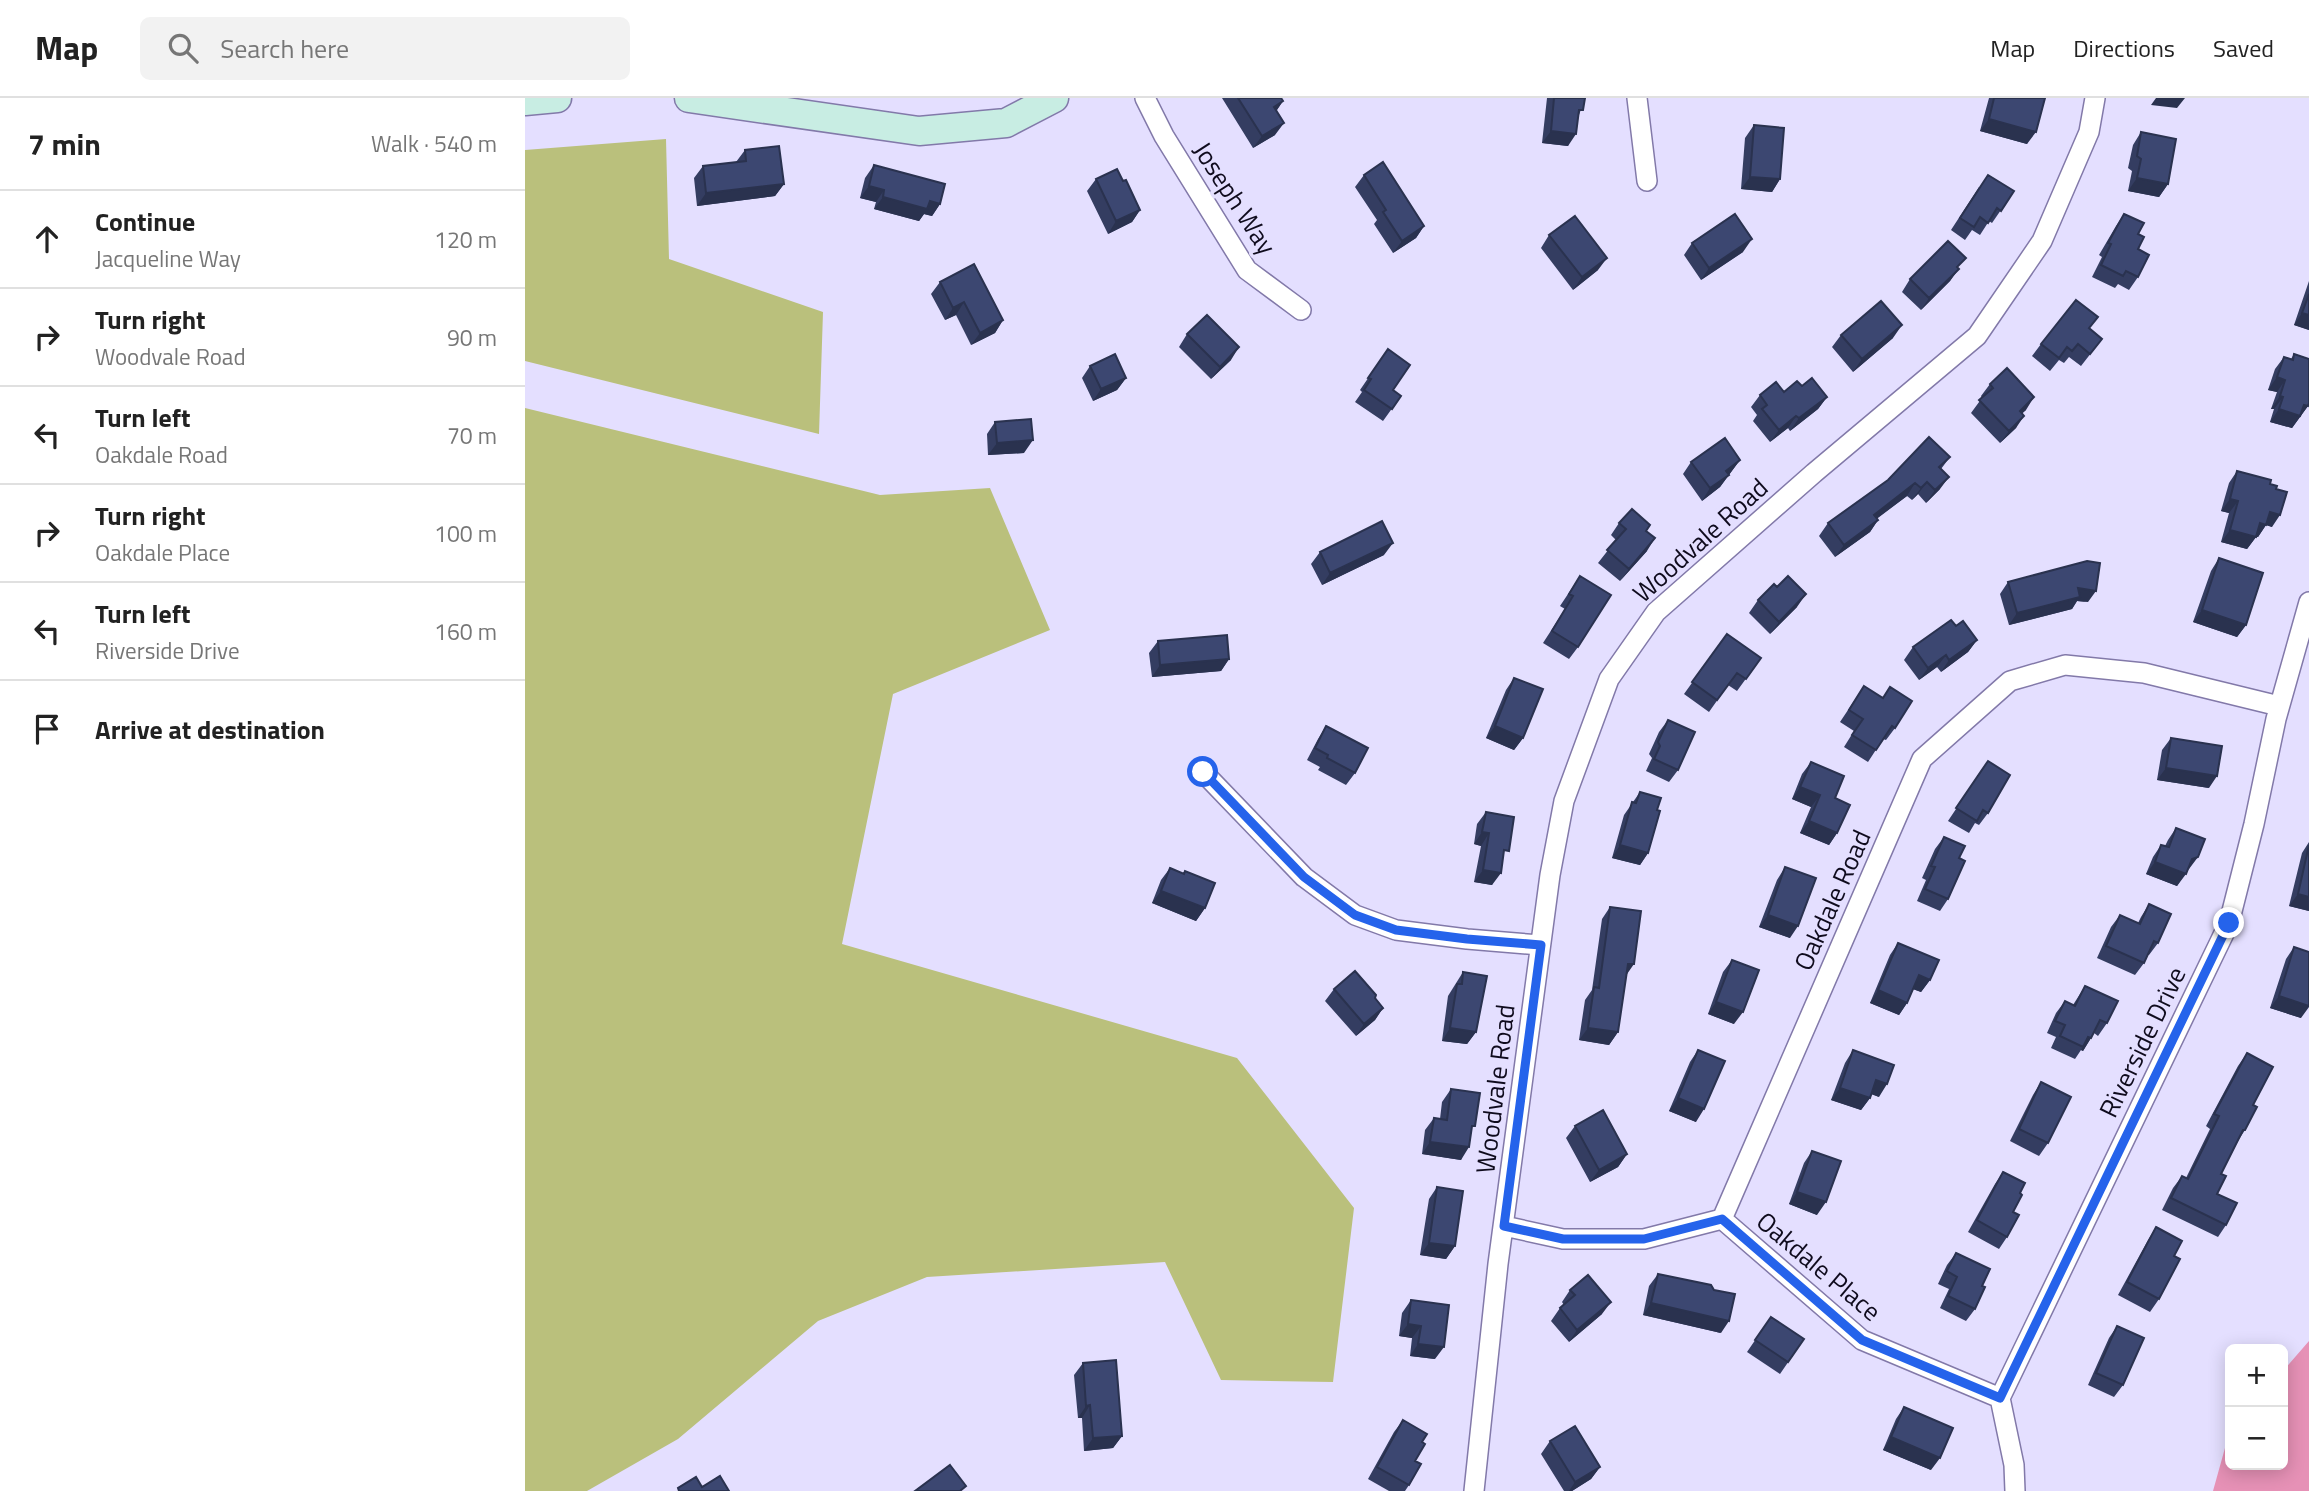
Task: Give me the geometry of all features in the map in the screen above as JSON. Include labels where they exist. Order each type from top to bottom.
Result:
[{"type":"street","points":[[525,102],[557,98]]},
{"type":"street","points":[[689,98],[919,131],[1006,123],[1053,98]]},
{"type":"street","name":"Joseph Way","points":[[1145,98],[1164,136],[1247,270],[1301,310]]},
{"type":"street","points":[[1637,98],[1647,181]]},
{"type":"street","name":"Woodvale Road","points":[[1473,1491],[1504,1226],[1550,875],[1564,801],[1609,678],[1656,612],[1814,473],[1977,336],[2042,241],[2089,132],[2095,98]]},
{"type":"street","name":"Riverside Drive","points":[[2000,1398],[2229,923],[2254,824],[2279,706],[2309,602]]},
{"type":"street","name":"Oakdale Road","points":[[1722,1219],[1923,759],[2010,681],[2065,664],[2144,673],[2279,706]]},
{"type":"street","points":[[1203,772],[1304,877],[1355,915],[1396,930],[1541,945]]},
{"type":"street","points":[[1504,1226],[1563,1239],[1644,1239],[1722,1219]]},
{"type":"street","name":"Oakdale Place","points":[[1722,1219],[1862,1340],[2000,1398]]},
{"type":"street","points":[[2000,1398],[2014,1465],[2015,1491]]},
{"type":"green space","points":[[666,139],[669,259],[823,312],[819,434],[525,361],[525,150]]},
{"type":"green space","points":[[525,408],[880,495],[990,488],[1050,630],[893,694],[842,944],[1237,1058],[1354,1208],[1333,1382],[1221,1380],[1165,1262],[927,1277],[818,1321],[678,1439],[587,1491],[525,1491]]},
{"type":"shaded area","points":[[2309,1341],[2309,1491],[2213,1491],[2225,1448],[2225,1470],[2288,1470],[2288,1365]]},
{"type":"building","points":[[1238,98],[1281,98],[1283,101],[1274,107],[1284,123],[1262,136]]},
{"type":"building","points":[[1554,98],[1585,98],[1583,110],[1579,110],[1576,134],[1551,131]]},
{"type":"building","points":[[1994,98],[2045,98],[2036,132],[1989,119]]},
{"type":"building","points":[[1754,125],[1784,128],[1780,179],[1750,177]]},
{"type":"building","points":[[2141,132],[2176,139],[2168,184],[2137,178],[2141,159],[2137,156]]},
{"type":"building","points":[[779,146],[784,184],[706,193],[703,166],[746,161],[745,150]]},
{"type":"building","points":[[1383,162],[1424,226],[1402,241],[1364,175]]},
{"type":"building","points":[[874,165],[945,184],[940,204],[930,201],[927,209],[883,197],[884,190],[869,186]]},
{"type":"building","points":[[1117,169],[1123,181],[1126,180],[1140,210],[1116,221],[1096,179]]},
{"type":"building","points":[[1988,175],[2014,191],[2001,211],[1997,208],[1988,223],[1980,217],[1974,227],[1960,218]]},
{"type":"building","points":[[1735,214],[1752,239],[1709,268],[1692,243]]},
{"type":"building","points":[[2124,214],[2144,223],[2138,234],[2144,237],[2138,249],[2149,255],[2138,277],[2126,271],[2123,276],[2101,265],[2111,244],[2108,243]]},
{"type":"building","points":[[1575,216],[1607,258],[1582,277],[1549,235]]},
{"type":"building","points":[[1948,241],[1966,258],[1957,267],[1959,269],[1929,298],[1910,279]]},
{"type":"building","points":[[974,264],[1003,320],[980,333],[964,302],[953,308],[940,282]]},
{"type":"building","points":[[2309,294],[2309,315],[2302,313]]},
{"type":"building","points":[[2076,300],[2098,317],[2089,328],[2102,339],[2090,354],[2078,344],[2072,351],[2067,347],[2059,358],[2041,344]]},
{"type":"building","points":[[1881,301],[1902,325],[1862,359],[1841,335]]},
{"type":"building","points":[[1207,315],[1239,347],[1220,367],[1187,334]]},
{"type":"building","points":[[1388,349],[1410,365],[1393,390],[1401,396],[1392,409],[1364,390],[1371,379],[1368,378]]},
{"type":"building","points":[[1115,354],[1126,378],[1101,389],[1090,366]]},
{"type":"building","points":[[2294,354],[2309,359],[2309,403],[2308,406],[2304,405],[2300,416],[2279,409],[2285,380],[2277,377],[2284,357],[2293,360]]},
{"type":"building","points":[[2007,368],[2034,397],[2020,411],[2024,416],[2009,431],[1979,400],[1993,388],[1990,384]]},
{"type":"building","points":[[1812,378],[1827,397],[1779,430],[1762,409],[1767,405],[1760,395],[1776,382],[1784,392],[1797,381],[1802,386]]},
{"type":"building","points":[[1031,419],[1033,440],[997,443],[995,422]]},
{"type":"building","points":[[1929,437],[1950,457],[1939,467],[1949,477],[1935,490],[1927,482],[1921,488],[1915,483],[1874,515],[1878,520],[1844,545],[1828,523],[1888,480]]},
{"type":"building","points":[[1725,438],[1740,460],[1726,471],[1729,475],[1710,488],[1691,462]]},
{"type":"building","points":[[2237,471],[2271,480],[2270,484],[2277,486],[2276,489],[2287,492],[2280,515],[2270,512],[2266,525],[2260,523],[2256,537],[2230,530],[2238,501],[2230,499]]},
{"type":"building","points":[[1632,509],[1650,525],[1646,531],[1655,538],[1629,569],[1607,550],[1626,529],[1619,523]]},
{"type":"building","points":[[1382,521],[1393,543],[1330,573],[1320,552]]},
{"type":"building","points":[[2219,558],[2263,573],[2246,625],[2202,610]]},
{"type":"building","points":[[2087,561],[2100,563],[2096,591],[2078,588],[2080,597],[2017,613],[2008,582]]},
{"type":"building","points":[[1580,576],[1611,595],[1578,647],[1552,631],[1573,596],[1569,594]]},
{"type":"building","points":[[1788,576],[1806,594],[1779,622],[1758,600],[1774,584],[1777,587]]},
{"type":"building","points":[[1951,620],[1956,626],[1963,621],[1977,640],[1949,660],[1946,655],[1928,668],[1913,647]]},
{"type":"building","points":[[1727,634],[1761,658],[1746,679],[1737,673],[1717,700],[1692,682]]},
{"type":"building","points":[[1227,635],[1229,659],[1160,665],[1158,641]]},
{"type":"building","points":[[1514,678],[1543,689],[1523,738],[1495,726]]},
{"type":"building","points":[[1864,686],[1883,698],[1890,687],[1912,701],[1895,728],[1892,726],[1876,750],[1852,735],[1863,719],[1849,710]]},
{"type":"building","points":[[1668,720],[1695,732],[1678,770],[1654,759]]},
{"type":"building","points":[[1326,726],[1368,748],[1355,773],[1327,758],[1328,755],[1315,748]]},
{"type":"building","points":[[2171,738],[2222,746],[2217,776],[2166,768]]},
{"type":"building","points":[[1988,761],[2010,775],[1988,813],[1983,810],[1977,821],[1956,808]]},
{"type":"building","points":[[1811,762],[1844,776],[1835,798],[1850,805],[1837,833],[1809,821],[1820,795],[1800,787]]},
{"type":"building","points":[[1640,792],[1661,798],[1648,853],[1620,845],[1632,802],[1636,803]]},
{"type":"building","points":[[1486,812],[1514,817],[1509,851],[1504,850],[1501,873],[1483,870],[1489,833],[1482,832]]},
{"type":"building","points":[[2176,828],[2205,839],[2198,857],[2192,859],[2186,874],[2155,862],[2161,845],[2169,847]]},
{"type":"building","points":[[1944,837],[1965,846],[1959,858],[1965,861],[1948,899],[1925,889],[1935,867],[1931,866]]},
{"type":"building","points":[[2309,845],[2309,897],[2298,894]]},
{"type":"building","points":[[1785,867],[1816,878],[1798,926],[1768,915]]},
{"type":"building","points":[[1170,868],[1215,883],[1205,908],[1161,891]]},
{"type":"building","points":[[2149,904],[2171,914],[2158,943],[2154,941],[2144,963],[2106,946],[2120,915],[2140,924]]},
{"type":"building","points":[[1610,907],[1641,911],[1634,964],[1628,964],[1618,1032],[1588,1028],[1594,987],[1599,988]]},
{"type":"building","points":[[1898,943],[1939,960],[1930,980],[1919,975],[1907,1003],[1878,990]]},
{"type":"building","points":[[2294,947],[2309,952],[2309,1006],[2279,996]]},
{"type":"building","points":[[1732,960],[1759,970],[1743,1012],[1716,1002]]},
{"type":"building","points":[[1355,971],[1376,995],[1375,998],[1383,1008],[1364,1024],[1334,989]]},
{"type":"building","points":[[1463,972],[1487,976],[1476,1032],[1450,1028],[1457,984],[1462,984]]},
{"type":"building","points":[[2085,986],[2118,1001],[2107,1023],[2100,1020],[2083,1047],[2060,1036],[2065,1025],[2055,1021],[2065,1001],[2075,1006]]},
{"type":"building","points":[[1698,1050],[1725,1061],[1704,1109],[1678,1098]]},
{"type":"building","points":[[1853,1050],[1894,1065],[1887,1084],[1876,1080],[1870,1098],[1840,1088]]},
{"type":"building","points":[[2247,1053],[2273,1067],[2253,1105],[2257,1107],[2221,1174],[2226,1176],[2217,1194],[2237,1203],[2226,1225],[2171,1198],[2182,1176],[2188,1179],[2219,1116],[2214,1114]]},
{"type":"building","points":[[2041,1082],[2071,1097],[2048,1143],[2019,1129]]},
{"type":"building","points":[[1451,1089],[1480,1093],[1469,1147],[1430,1142],[1434,1118],[1447,1120]]},
{"type":"building","points":[[1603,1110],[1627,1154],[1599,1170],[1575,1126]]},
{"type":"building","points":[[1812,1151],[1841,1161],[1826,1202],[1797,1192]]},
{"type":"building","points":[[2003,1172],[2025,1183],[2013,1212],[2019,1215],[2007,1237],[1977,1220]]},
{"type":"building","points":[[1437,1187],[1463,1191],[1455,1246],[1429,1243]]},
{"type":"building","points":[[2156,1227],[2182,1241],[2174,1256],[2180,1259],[2159,1299],[2127,1282]]},
{"type":"building","points":[[1956,1253],[1990,1269],[1975,1309],[1948,1296],[1957,1277],[1947,1271]]},
{"type":"building","points":[[1658,1274],[1711,1285],[1714,1290],[1735,1294],[1729,1321],[1651,1303]]},
{"type":"building","points":[[1588,1275],[1611,1302],[1577,1330],[1560,1308],[1575,1295],[1570,1290]]},
{"type":"building","points":[[1411,1300],[1449,1305],[1444,1347],[1418,1344],[1421,1326],[1408,1324]]},
{"type":"building","points":[[1771,1317],[1804,1339],[1788,1362],[1755,1340]]},
{"type":"building","points":[[2117,1326],[2144,1338],[2123,1385],[2096,1373]]},
{"type":"building","points":[[1116,1360],[1122,1436],[1093,1438],[1090,1405],[1086,1406],[1083,1363]]},
{"type":"building","points":[[1904,1407],[1953,1428],[1940,1458],[1891,1437]]},
{"type":"building","points":[[1403,1420],[1427,1434],[1422,1442],[1425,1444],[1415,1461],[1421,1464],[1409,1485],[1377,1467]]},
{"type":"building","points":[[1575,1426],[1600,1467],[1575,1482],[1550,1441]]},
{"type":"building","points":[[950,1465],[966,1486],[960,1491],[915,1491]]},
{"type":"building","points":[[720,1476],[729,1491],[679,1491],[678,1488],[696,1477],[702,1487]]},
{"type":"route","points":[[1203,772],[1304,877],[1355,915],[1396,930],[1541,945],[1504,1226],[1563,1239],[1644,1239],[1722,1219],[1862,1340],[2000,1398],[2229,923]]}]
